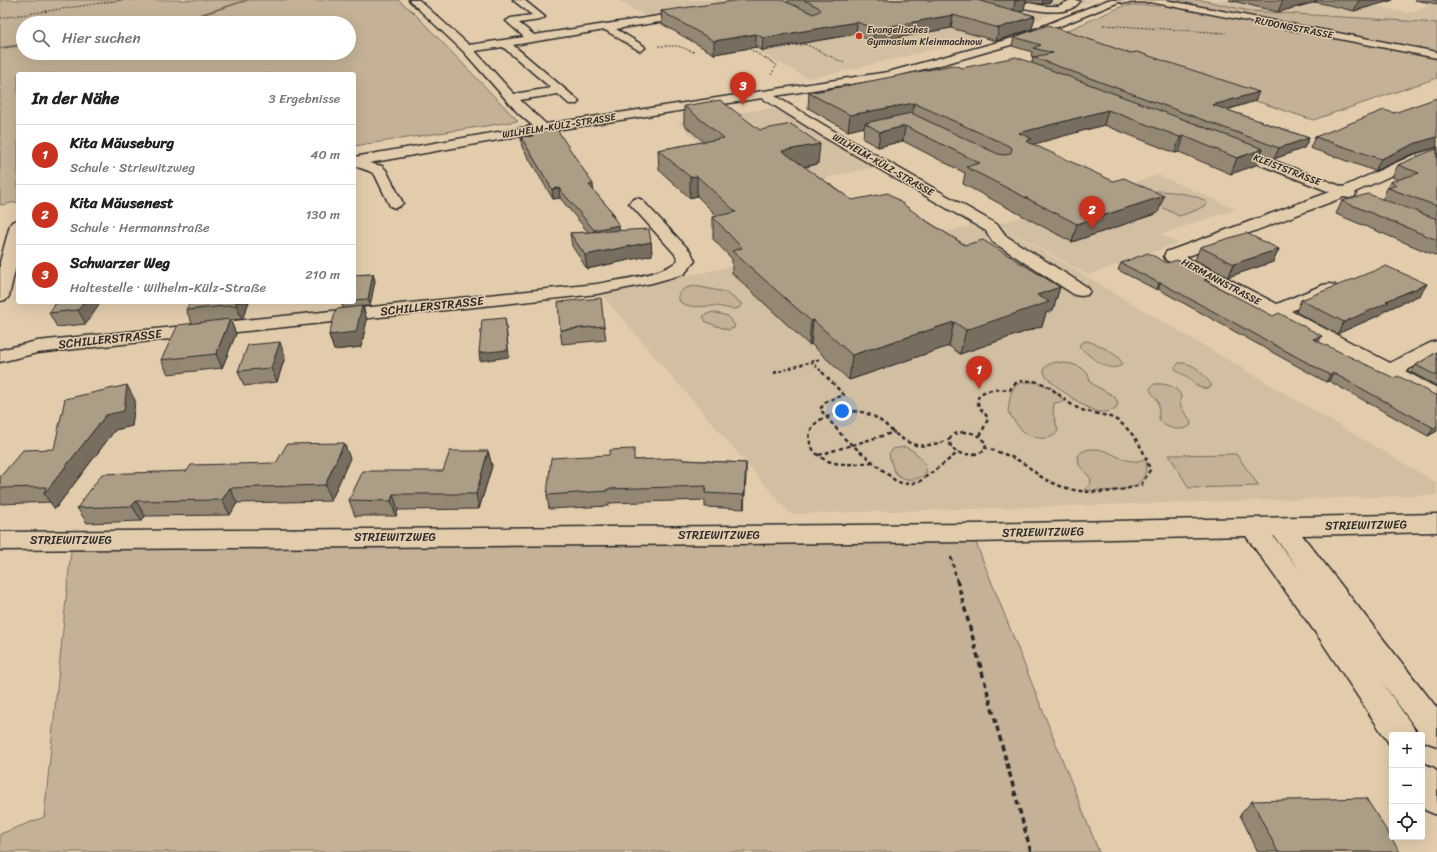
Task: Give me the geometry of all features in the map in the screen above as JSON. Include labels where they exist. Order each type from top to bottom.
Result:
[{"type":"street","points":[[414,0],[466,50],[511,98],[543,128]]},
{"type":"street","points":[[518,0],[540,17],[511,22],[531,38]]},
{"type":"street","points":[[1002,0],[1052,10],[1074,4],[1075,1]]},
{"type":"street","name":"WILHELM-KÜLZ-STRASSE","points":[[357,161],[543,128],[888,75],[979,52],[1017,40],[1060,24],[1116,0]]},
{"type":"street","name":"RUDONGSTRASSE","points":[[1122,0],[1150,0],[1437,55]]},
{"type":"street","points":[[466,50],[531,38],[704,12]]},
{"type":"street","points":[[1034,23],[1060,24]]},
{"type":"street","points":[[606,27],[640,48]]},
{"type":"street","points":[[506,43],[573,101]]},
{"type":"street","points":[[979,52],[998,59]]},
{"type":"street","points":[[511,98],[560,90]]},
{"type":"street","name":"WILHELM-KÜLZ-STRASSE","points":[[764,94],[837,139],[992,228],[998,234],[998,239],[1081,291]]},
{"type":"street","points":[[837,139],[859,134]]},
{"type":"street","name":"KLEISTSTRASSE","points":[[1219,144],[1365,200]]},
{"type":"street","name":"HERMANNSTRASSE","points":[[1437,152],[1416,159],[1344,192],[1172,256],[1437,396]]},
{"type":"street","points":[[357,161],[362,165],[377,170],[381,173],[395,203]]},
{"type":"street","name":"SCHILLERSTRASSE","points":[[0,356],[37,347],[276,321],[580,291],[652,278],[678,270],[687,261],[683,252],[638,203]]},
{"type":"street","points":[[0,296],[14,220]]},
{"type":"street","points":[[1276,311],[1347,282]]},
{"type":"street","points":[[1389,371],[1437,346]]},
{"type":"street","name":"STRIEWITZWEG","points":[[0,541],[945,533],[1437,523]]},
{"type":"street","points":[[1281,526],[1437,732]]},
{"type":"street","points":[[1253,527],[1330,632],[1399,732]]},
{"type":"street","points":[[1425,783],[1437,799]]},
{"type":"path","points":[[0,18],[122,0]]},
{"type":"path","points":[[1060,24],[1082,24],[1229,34]]},
{"type":"path","points":[[801,42],[844,63]]},
{"type":"path","points":[[751,45],[763,51],[806,44]]},
{"type":"path","points":[[640,48],[678,46],[694,52]]},
{"type":"path","points":[[745,47],[777,65],[771,76]]},
{"type":"path","points":[[774,373],[820,358]]},
{"type":"path","points":[[811,362],[844,395],[826,401],[821,405],[820,410],[852,445],[897,482],[904,484],[919,482],[959,452]]},
{"type":"path","points":[[980,436],[988,419],[987,415],[977,402],[980,395],[996,388],[1010,390],[1011,387],[1018,382],[1039,382],[1054,389],[1078,409],[1114,417],[1128,429],[1139,443],[1147,458],[1150,470],[1141,485],[1113,493],[1095,494],[1074,491],[1057,486],[1022,463],[986,448]]},
{"type":"path","points":[[873,462],[853,464],[835,463],[818,455],[812,448],[809,433],[811,427],[816,422],[826,417],[863,411],[875,416],[908,443],[928,446],[949,440],[953,434],[963,432],[980,436],[986,444],[986,448]]},
{"type":"path","points":[[818,455],[895,432]]},
{"type":"path","points":[[949,440],[952,448],[959,452],[975,455],[984,451],[986,448]]},
{"type":"path","points":[[945,533],[1031,852]]},
{"type":"shaded area","points":[[0,0],[398,0],[412,11],[518,121],[356,146],[356,72],[16,72],[16,202],[0,205]]},
{"type":"shaded area","name":"Evangelisches Gymnasium Kleinmachnow","points":[[618,0],[1094,0],[970,41],[836,73],[807,78],[692,14],[650,19]]},
{"type":"shaded area","points":[[1169,0],[1201,0],[1250,11],[1437,23],[1437,78],[1313,120],[1057,35],[1123,6],[1159,6]]},
{"type":"shaded area","points":[[1201,0],[1350,0],[1407,13],[1437,3],[1437,23],[1250,11]]},
{"type":"shaded area","points":[[771,108],[788,116],[875,167],[739,197],[712,155],[678,122]]},
{"type":"shaded area","points":[[1158,175],[1236,209],[1161,234],[1178,243],[1088,275],[998,224]]},
{"type":"shaded area","points":[[1152,191],[1173,192],[1195,196],[1207,202],[1206,205],[1194,211],[1179,216],[1156,204]]},
{"type":"shaded area","points":[[990,220],[1437,483],[1437,495],[790,514],[601,294],[803,251],[822,267]]},
{"type":"shaded area","points":[[695,286],[725,292],[741,303],[741,305],[739,308],[733,309],[718,306],[688,306],[680,302],[678,297],[680,292]]},
{"type":"shaded area","points":[[712,312],[728,316],[735,326],[734,328],[728,330],[706,322],[703,316]]},
{"type":"shaded area","points":[[1086,341],[1102,347],[1113,354],[1121,361],[1122,365],[1116,367],[1105,366],[1094,359],[1079,346],[1081,343]]},
{"type":"shaded area","points":[[1057,362],[1072,364],[1082,368],[1088,374],[1092,384],[1114,396],[1118,403],[1116,409],[1106,412],[1095,411],[1075,400],[1058,388],[1044,372],[1046,366]]},
{"type":"shaded area","points":[[1179,363],[1189,364],[1198,369],[1211,384],[1211,387],[1200,387],[1186,376],[1178,372],[1175,367]]},
{"type":"shaded area","points":[[1034,382],[1043,384],[1055,390],[1063,402],[1054,403],[1053,413],[1058,431],[1051,437],[1037,438],[1024,432],[1008,412],[1013,389],[1020,383]]},
{"type":"shaded area","points":[[1154,384],[1170,386],[1177,390],[1181,396],[1181,407],[1191,421],[1190,426],[1187,428],[1178,429],[1168,427],[1161,422],[1159,418],[1158,402],[1150,388]]},
{"type":"shaded area","points":[[904,447],[912,450],[923,460],[926,473],[923,476],[915,479],[906,479],[902,478],[895,472],[889,454],[893,449]]},
{"type":"shaded area","points":[[1089,449],[1097,449],[1127,460],[1139,461],[1146,458],[1146,470],[1142,479],[1127,489],[1105,491],[1084,490],[1090,485],[1091,479],[1079,465],[1078,456]]},
{"type":"shaded area","points":[[1236,454],[1259,486],[1189,488],[1169,455]]},
{"type":"shaded area","points":[[972,533],[1099,852],[0,852],[0,834],[44,817],[72,540]]},
{"type":"building","points":[[741,0],[782,0],[814,14],[821,10],[804,0],[977,0],[1035,16],[999,28],[953,15],[874,29],[857,22],[763,38],[756,34],[714,41],[661,11]]},
{"type":"building","points":[[1048,25],[1129,53],[1137,52],[1259,92],[1213,105],[1309,138],[1279,148],[1033,57],[1053,53],[1033,48],[1041,45],[1014,37]]},
{"type":"building","points":[[1016,57],[1263,149],[1237,158],[1184,136],[1180,137],[1108,110],[1019,133],[1032,139],[1026,141],[1113,181],[1124,178],[1164,196],[1077,224],[966,167],[980,163],[905,126],[880,132],[865,123],[911,113],[998,154],[1010,154],[1012,149],[1009,146],[914,103],[850,115],[809,93],[953,65],[962,68]]},
{"type":"building","points":[[1437,98],[1437,137],[1416,143],[1381,159],[1315,137],[1384,110],[1394,113]]},
{"type":"building","points":[[720,100],[760,130],[791,124],[820,144],[782,151],[852,200],[888,193],[925,220],[965,245],[983,240],[1060,287],[1037,295],[1049,302],[966,330],[954,322],[852,355],[732,251],[742,248],[713,217],[736,212],[697,176],[690,177],[658,150],[724,138],[684,106]]},
{"type":"building","points":[[556,128],[593,184],[589,185],[613,213],[610,213],[619,225],[594,230],[559,188],[552,189],[521,137],[533,136],[531,132]]},
{"type":"building","points":[[1437,149],[1437,206],[1388,188],[1397,185],[1390,182],[1419,173],[1398,165]]},
{"type":"building","points":[[1368,194],[1437,219],[1437,240],[1342,201]]},
{"type":"building","points":[[649,229],[651,242],[585,255],[570,233]]},
{"type":"building","points":[[1246,233],[1279,249],[1234,264],[1200,247]]},
{"type":"building","points":[[1148,253],[1167,263],[1177,260],[1211,277],[1204,280],[1273,316],[1279,313],[1322,336],[1313,339],[1394,378],[1398,376],[1437,395],[1437,426],[1434,428],[1333,373],[1330,375],[1161,283],[1121,263]]},
{"type":"building","points":[[1386,266],[1427,284],[1386,301],[1389,302],[1344,322],[1301,300]]},
{"type":"building","points":[[373,274],[368,299],[356,300],[356,275]]},
{"type":"building","points":[[601,298],[604,326],[560,330],[558,302]]},
{"type":"building","points":[[56,304],[82,304],[78,310],[49,313]]},
{"type":"building","points":[[189,304],[236,304],[236,305],[186,310]]},
{"type":"building","points":[[362,306],[356,332],[329,335],[336,309]]},
{"type":"building","points":[[505,318],[508,350],[479,353],[482,320]]},
{"type":"building","points":[[230,319],[216,354],[161,360],[178,325]]},
{"type":"building","points":[[280,342],[271,368],[238,371],[248,345]]},
{"type":"building","points":[[1437,352],[1437,376],[1416,365]]},
{"type":"building","points":[[127,385],[124,411],[106,415],[44,494],[46,487],[0,488],[0,477],[23,450],[54,449],[65,399]]},
{"type":"building","points":[[344,443],[325,485],[230,488],[222,500],[136,501],[132,506],[77,508],[102,474],[187,471],[191,465],[276,463],[287,444]]},
{"type":"building","points":[[634,449],[634,460],[682,458],[683,460],[746,463],[744,495],[705,493],[706,486],[607,489],[607,491],[547,495],[551,458],[609,455],[610,450]]},
{"type":"building","points":[[450,451],[488,451],[476,494],[393,494],[391,501],[349,500],[363,471],[443,471]]},
{"type":"building","points":[[1366,798],[1389,835],[1389,840],[1392,840],[1400,852],[1278,852],[1252,801]]},
{"type":"waterway","points":[[197,16],[248,0]]},
{"type":"waterway","points":[[0,48],[16,46]]},
{"type":"place","name":"Evangelisches Gymnasium Kleinmachnow","points":[[859,36]]},
{"type":"place","name":"Schwarzer Weg","points":[[743,105]]},
{"type":"place","name":"Kita Mäusenest","points":[[1092,229]]},
{"type":"place","name":"Kita Mäuseburg","points":[[979,389]]}]
